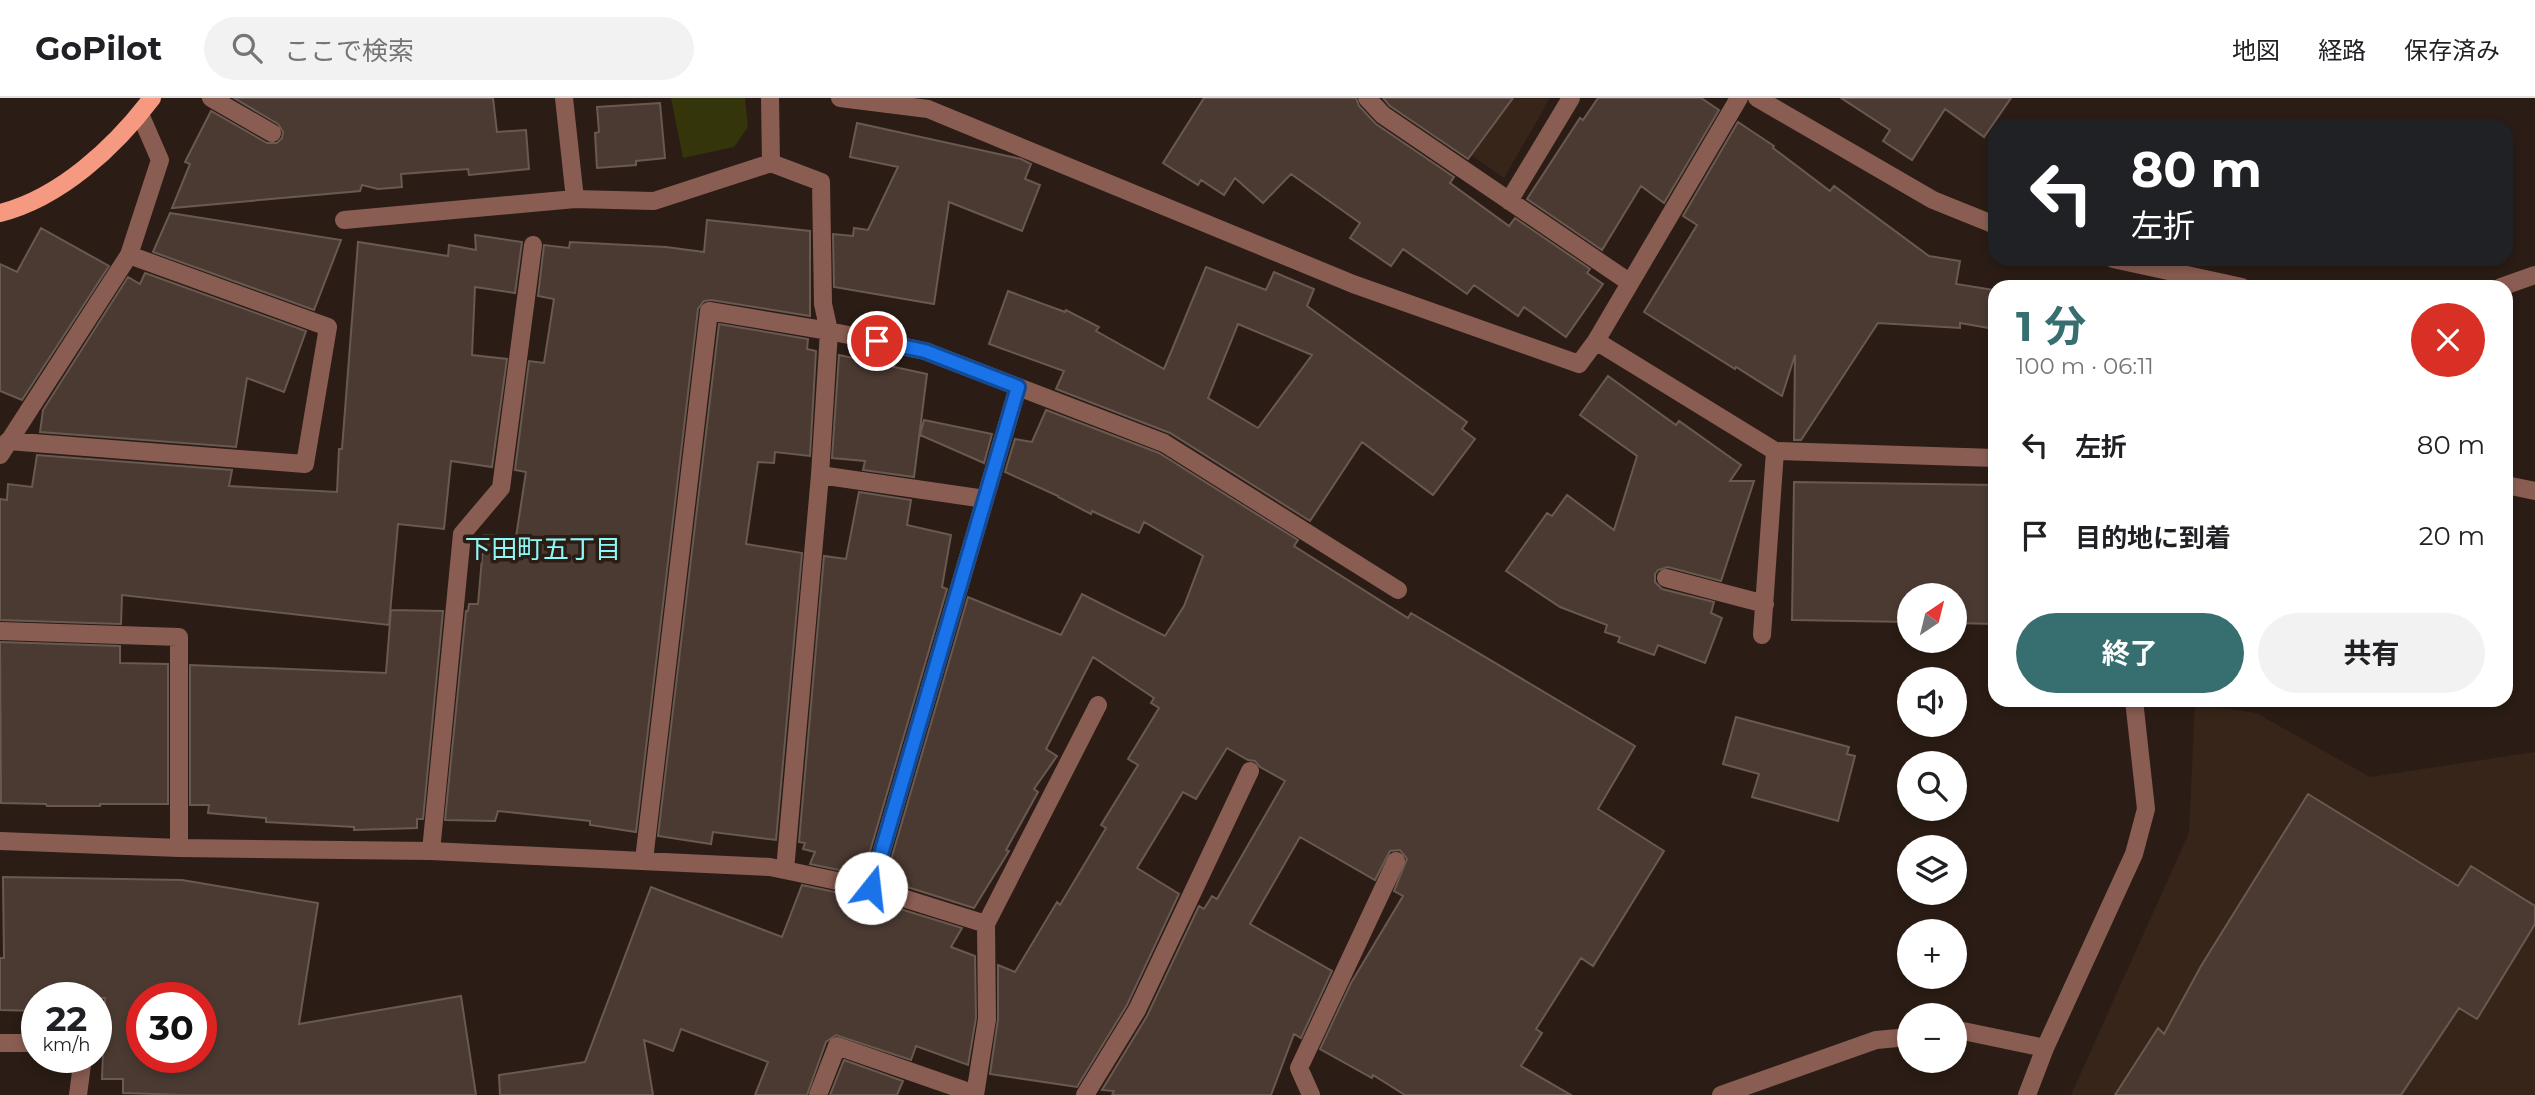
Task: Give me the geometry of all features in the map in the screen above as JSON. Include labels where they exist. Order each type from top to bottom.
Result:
[{"type":"main road","points":[[0,213],[45,196],[94,159],[140,114],[152,98]]},
{"type":"street","points":[[211,98],[272,133]]},
{"type":"street","points":[[564,98],[575,199]]},
{"type":"street","points":[[770,98],[771,163]]},
{"type":"street","points":[[840,98],[928,109],[1353,284],[1579,364],[1596,341],[1739,98]]},
{"type":"street","points":[[1367,98],[1383,115],[1629,282]]},
{"type":"street","points":[[1509,201],[1571,98]]},
{"type":"street","points":[[1757,98],[1933,200],[1988,222]]},
{"type":"street","points":[[129,255],[328,327],[305,464],[4,448],[129,255],[160,160],[140,114]]},
{"type":"street","points":[[344,220],[575,199],[654,201],[771,163],[821,182],[823,304],[829,331],[820,474],[785,870]]},
{"type":"street","points":[[431,850],[462,534],[501,488],[533,245]]},
{"type":"street","points":[[2143,266],[2204,280]]},
{"type":"street","points":[[2513,283],[2535,275]]},
{"type":"street","points":[[644,860],[709,311],[829,331],[925,351],[1164,443],[1398,590]]},
{"type":"street","points":[[1596,341],[1775,451],[1988,458]]},
{"type":"street","points":[[871,888],[1018,387]]},
{"type":"street","points":[[1762,635],[1775,451]]},
{"type":"street","points":[[820,474],[985,499]]},
{"type":"street","points":[[2513,486],[2535,491]]},
{"type":"street","points":[[1666,578],[1765,604]]},
{"type":"street","points":[[0,631],[179,637],[179,848]]},
{"type":"street","points":[[818,1095],[837,1046],[975,1094],[987,1019],[986,924],[1098,705]]},
{"type":"street","points":[[2027,1095],[2045,1048],[2134,854],[2146,809],[2135,707]]},
{"type":"street","points":[[1085,1095],[1137,1010],[1250,771]]},
{"type":"street","points":[[0,841],[179,848],[431,850],[770,867],[871,888],[986,924]]},
{"type":"street","points":[[1311,1095],[1299,1068],[1396,861]]},
{"type":"street","points":[[1967,1032],[2045,1048]]},
{"type":"street","points":[[1721,1095],[1876,1040],[1897,1038]]},
{"type":"street","points":[[0,1043],[21,1043]]},
{"type":"street","points":[[78,1095],[81,1073]]},
{"type":"shaded area","points":[[671,98],[745,98],[748,127],[734,147],[683,158]]},
{"type":"shaded area","points":[[1390,98],[1550,98],[1504,178]]},
{"type":"shaded area","points":[[2195,707],[2256,713],[2370,777],[2535,752],[2535,1095],[2071,1095],[2189,833]]},
{"type":"building","points":[[234,98],[493,98],[497,132],[526,130],[529,169],[469,175],[468,169],[401,174],[402,187],[378,189],[362,185],[360,191],[172,208],[190,164],[185,162],[211,111],[267,143],[277,143],[282,138],[283,132],[278,124]]},
{"type":"building","points":[[1204,98],[1356,98],[1359,106],[1376,124],[1454,177],[1450,183],[1509,226],[1515,218],[1590,269],[1587,273],[1603,284],[1566,337],[1524,307],[1518,316],[1474,285],[1467,294],[1403,249],[1391,266],[1350,238],[1360,223],[1291,174],[1263,203],[1235,178],[1224,195],[1201,180],[1198,185],[1163,163]]},
{"type":"building","points":[[1383,98],[1513,98],[1468,159],[1390,106]]},
{"type":"building","points":[[1598,98],[1701,98],[1719,110],[1664,203],[1641,186],[1602,250],[1527,199],[1580,118],[1583,120]]},
{"type":"building","points":[[1841,98],[2011,98],[1996,119],[1988,119],[1988,131],[1984,137],[1945,109],[1912,160],[1883,141],[1890,130]]},
{"type":"building","points":[[660,103],[665,158],[636,161],[636,165],[597,168],[597,107]]},
{"type":"building","points":[[1738,122],[1774,146],[1773,148],[1830,191],[1834,186],[1929,256],[1960,261],[1956,284],[1988,289],[1988,328],[1960,323],[1960,328],[1878,323],[1801,440],[1794,440],[1795,355],[1782,396],[1644,312],[1697,225],[1683,216]]},
{"type":"building","points":[[857,123],[1021,159],[1031,164],[1025,179],[1040,185],[1022,231],[949,202],[934,304],[834,287],[833,234],[853,236],[854,228],[868,230],[898,167],[850,157]]},
{"type":"building","points":[[170,213],[341,240],[314,310],[153,252]]},
{"type":"building","points":[[707,220],[810,231],[810,316],[711,300],[704,301],[698,309],[636,832],[590,825],[590,821],[498,811],[495,821],[445,820],[466,611],[469,604],[478,604],[484,535],[516,537],[526,472],[515,470],[529,361],[544,363],[554,299],[538,296],[544,245],[569,248],[570,242],[666,247],[704,252]]},
{"type":"building","points":[[41,228],[109,266],[22,400],[0,391],[0,264],[17,272]]},
{"type":"building","points":[[475,235],[522,242],[515,293],[475,287],[472,355],[507,359],[492,467],[451,461],[444,529],[398,524],[389,625],[122,595],[121,624],[0,620],[0,499],[7,500],[8,484],[32,487],[37,455],[232,470],[229,486],[337,492],[358,242],[448,256],[449,245],[476,250]]},
{"type":"building","points":[[1206,267],[1266,290],[1274,272],[1314,289],[1307,306],[1467,422],[1462,429],[1475,439],[1433,495],[1362,442],[1310,521],[1170,433],[1056,389],[1064,371],[989,344],[1008,291],[1065,312],[1066,310],[1099,327],[1096,331],[1164,369]],"holes":[[[1238,324],[1312,355],[1258,428],[1208,398]]]},
{"type":"building","points":[[145,273],[306,331],[284,392],[247,378],[236,447],[40,432],[43,410],[128,277],[140,284]]},
{"type":"building","points":[[719,324],[808,339],[807,349],[816,351],[810,456],[775,452],[774,463],[758,462],[746,544],[802,553],[776,840],[713,832],[711,844],[658,836]]},
{"type":"building","points":[[839,355],[927,374],[914,477],[863,470],[865,461],[832,458]]},
{"type":"building","points":[[1608,376],[1676,425],[1679,421],[1741,465],[1730,481],[1754,481],[1721,581],[1668,567],[1655,574],[1655,582],[1662,589],[1714,602],[1711,613],[1722,618],[1705,663],[1658,645],[1654,655],[1618,642],[1620,637],[1605,632],[1607,625],[1560,607],[1506,571],[1547,513],[1552,516],[1567,495],[1614,530],[1637,456],[1580,415]]},
{"type":"building","points":[[1046,410],[1159,453],[1298,540],[1294,546],[1408,618],[1411,613],[1635,746],[1598,809],[1664,851],[1593,966],[1581,958],[1536,1029],[1542,1033],[1521,1066],[1571,1095],[1405,1095],[1373,1075],[1372,1078],[1320,1049],[1351,983],[1403,896],[1394,891],[1407,859],[1400,850],[1390,851],[1375,880],[1300,837],[1250,924],[1332,971],[1301,1038],[1294,1034],[1271,1095],[1112,1095],[1114,1091],[1102,1090],[1147,1016],[1199,906],[1204,909],[1212,896],[1217,899],[1285,781],[1260,767],[1255,761],[1227,748],[1196,799],[1183,792],[1137,868],[1179,894],[1127,1005],[1077,1087],[990,1074],[998,1019],[998,965],[1015,972],[1057,902],[1060,905],[1106,828],[1101,825],[1138,765],[1128,759],[1159,708],[1151,703],[1154,698],[1093,657],[1046,749],[1057,756],[1034,789],[1038,792],[1006,850],[1009,851],[974,908],[885,880],[968,597],[1061,635],[1082,594],[1165,636],[1184,606],[1203,556],[1144,522],[1139,533],[1092,511],[1091,514],[1005,472],[1015,439],[1032,442]]},
{"type":"building","points":[[924,420],[992,434],[984,463],[920,435]]},
{"type":"building","points":[[1794,482],[1988,485],[1988,624],[1967,623],[1967,583],[1897,583],[1897,622],[1792,620]]},
{"type":"building","points":[[859,492],[911,500],[907,525],[951,535],[942,587],[947,589],[863,875],[810,864],[815,852],[803,849],[805,843],[799,842],[824,556],[846,559]]},
{"type":"building","points":[[391,610],[443,611],[423,819],[417,819],[417,828],[354,830],[354,827],[266,822],[266,818],[208,813],[209,805],[190,805],[190,665],[386,673]]},
{"type":"building","points":[[0,642],[120,646],[120,663],[168,664],[168,804],[47,806],[1,803]]},
{"type":"building","points":[[1736,717],[1849,747],[1847,754],[1855,756],[1838,821],[1752,797],[1759,774],[1723,764]]},
{"type":"building","points":[[2308,794],[2458,886],[2471,866],[2535,906],[2535,924],[2477,1019],[2459,1008],[2401,1095],[2115,1095],[2158,1028],[2164,1034],[2201,966]]},
{"type":"building","points":[[3,877],[182,880],[318,903],[299,1024],[461,996],[476,1095],[123,1093],[123,1079],[102,1079],[102,1073],[112,1073],[112,982],[21,982],[21,1011],[0,1010],[0,958],[4,958]]},
{"type":"building","points":[[802,885],[868,899],[962,928],[951,947],[975,956],[976,1018],[968,1065],[916,1046],[911,1060],[836,1035],[826,1042],[807,1095],[755,1095],[768,1062],[681,1029],[673,1051],[644,1040],[653,1095],[500,1095],[499,1075],[585,1062],[651,887],[782,937]]},
{"type":"building","points":[[844,1060],[903,1081],[897,1095],[830,1095]]},
{"type":"district","name":"下田町五丁目","points":[[543,549]]},
{"type":"route","points":[[871,888],[1018,387],[925,351],[877,341]]}]
